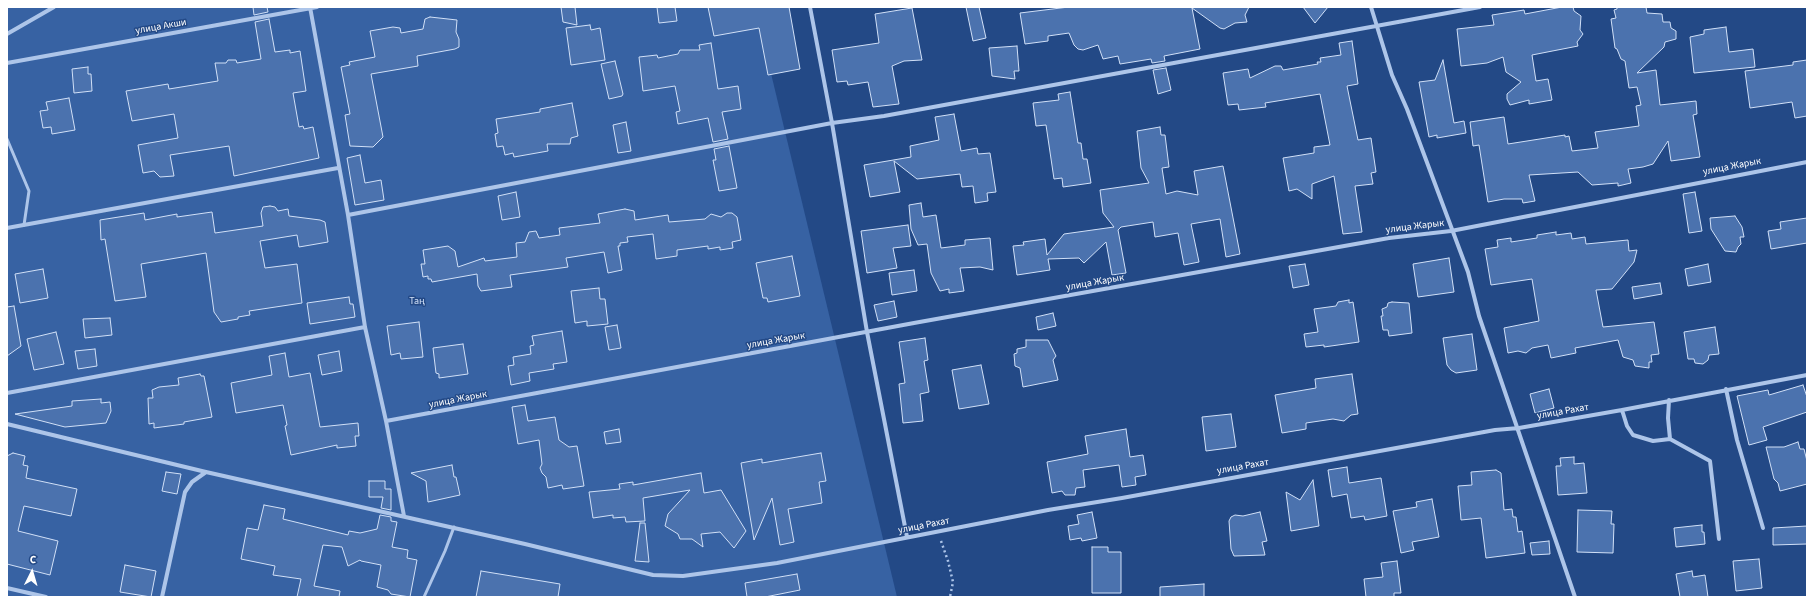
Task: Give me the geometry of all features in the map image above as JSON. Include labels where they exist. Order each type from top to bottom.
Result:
[{"type":"street","points":[[7,34],[54,7]]},
{"type":"street","name":"улица Акши","points":[[7,63],[318,7]]},
{"type":"street","points":[[810,7],[832,124],[867,332],[907,537]]},
{"type":"street","points":[[1371,7],[1392,75],[1407,109],[1451,231],[1468,272],[1479,316],[1519,428],[1576,597]]},
{"type":"street","points":[[348,215],[832,124],[1377,24],[1480,7]]},
{"type":"street","points":[[310,8],[338,168],[348,215],[365,327],[386,421],[404,516]]},
{"type":"street","name":"улица Жарык","points":[[386,421],[867,332],[1389,238],[1451,231],[1807,162]]},
{"type":"street","points":[[7,228],[338,168]]},
{"type":"street","points":[[7,393],[365,327]]},
{"type":"street","name":"улица Рахат","points":[[7,424],[206,472],[454,527],[653,575],[683,576],[777,563],[937,531],[1495,430],[1519,428],[1622,410],[1726,389],[1807,375]]},
{"type":"street","points":[[1726,389],[1736,440],[1763,528]]},
{"type":"street","points":[[1669,400],[1668,418],[1670,439]]},
{"type":"street","points":[[1622,410],[1627,426],[1633,435],[1653,441],[1670,439],[1710,461],[1719,539]]},
{"type":"street","points":[[162,597],[185,492],[192,482],[206,472]]},
{"type":"street","points":[[7,588],[46,597]]},
{"type":"lane","points":[[7,139],[29,191],[24,225]]},
{"type":"lane","points":[[424,597],[454,527]]},
{"type":"path","points":[[937,531],[948,561],[953,582],[950,597]]},
{"type":"green space","name":"Таң","points":[[7,7],[755,7],[897,597],[7,597]]},
{"type":"building","points":[[253,7],[267,7],[268,12],[254,15]]},
{"type":"building","points":[[561,7],[575,7],[577,25],[563,22]]},
{"type":"building","points":[[657,7],[675,7],[677,21],[659,23]]},
{"type":"building","points":[[708,7],[789,7],[800,69],[768,75],[759,28],[714,36]]},
{"type":"building","points":[[966,7],[979,7],[986,38],[973,41]]},
{"type":"building","points":[[1069,7],[1249,7],[1245,15],[1247,22],[1235,23],[1224,29],[1220,28],[1192,8],[1200,49],[1164,56],[1165,61],[1152,63],[1151,59],[1120,64],[1118,56],[1103,59],[1098,45],[1083,50],[1078,49],[1074,45],[1069,33],[1048,36],[1048,41],[1025,44],[1020,13]]},
{"type":"building","points":[[1303,7],[1328,7],[1315,23]]},
{"type":"building","points":[[1562,7],[1573,7],[1574,11],[1581,16],[1580,30],[1583,34],[1577,42],[1578,46],[1532,55],[1536,81],[1548,79],[1552,100],[1529,104],[1529,100],[1510,105],[1507,99],[1507,94],[1521,82],[1506,72],[1503,57],[1487,63],[1461,66],[1457,29],[1494,25],[1492,15],[1524,10],[1525,14]]},
{"type":"building","points":[[1617,7],[1646,7],[1647,13],[1662,14],[1663,22],[1670,22],[1671,28],[1676,31],[1676,39],[1665,42],[1664,47],[1637,73],[1656,70],[1660,105],[1696,101],[1697,114],[1693,115],[1700,157],[1671,161],[1668,141],[1653,164],[1628,169],[1631,183],[1618,186],[1618,183],[1592,185],[1578,172],[1529,175],[1535,201],[1523,203],[1522,199],[1504,199],[1488,202],[1479,145],[1473,146],[1470,122],[1504,117],[1508,144],[1565,135],[1565,137],[1569,136],[1572,151],[1598,148],[1595,132],[1639,126],[1636,106],[1641,105],[1637,87],[1629,88],[1625,61],[1621,59],[1617,49],[1615,48],[1611,19],[1616,18],[1614,10],[1617,9]]},
{"type":"building","points":[[912,8],[922,60],[904,61],[892,66],[899,104],[873,107],[868,82],[848,85],[847,81],[837,82],[832,50],[879,43],[875,14]]},
{"type":"building","points":[[430,17],[457,20],[456,32],[459,39],[459,47],[417,56],[418,66],[371,74],[383,137],[373,147],[350,146],[345,115],[350,114],[341,67],[350,65],[349,62],[375,57],[370,31],[393,27],[400,28],[401,33],[423,29],[425,19]]},
{"type":"building","points":[[269,19],[275,52],[290,50],[290,53],[300,51],[306,91],[293,93],[299,127],[303,126],[304,129],[313,127],[319,158],[234,176],[229,146],[170,155],[174,176],[160,177],[154,171],[143,173],[138,145],[178,138],[174,114],[132,121],[126,91],[168,84],[169,89],[218,81],[215,63],[226,63],[228,60],[236,60],[237,63],[261,59],[255,22]]},
{"type":"building","points":[[590,25],[591,30],[600,28],[605,60],[571,65],[566,28]]},
{"type":"building","points":[[1726,27],[1729,52],[1753,49],[1755,67],[1694,73],[1690,37],[1704,34],[1704,30]]},
{"type":"building","points":[[1352,41],[1358,84],[1347,86],[1358,140],[1371,138],[1376,172],[1371,173],[1373,184],[1355,186],[1362,232],[1343,234],[1334,176],[1312,184],[1312,199],[1297,189],[1289,191],[1283,158],[1314,153],[1314,147],[1330,145],[1320,94],[1265,103],[1266,107],[1239,110],[1238,104],[1228,105],[1223,73],[1248,69],[1250,78],[1275,66],[1281,66],[1283,70],[1318,64],[1317,62],[1321,62],[1320,58],[1341,55],[1339,43]]},
{"type":"building","points":[[711,43],[718,89],[738,86],[741,109],[722,112],[728,139],[713,142],[708,118],[678,124],[676,112],[680,111],[675,86],[643,91],[639,57],[657,55],[658,58],[678,54],[680,50],[700,50],[699,45]]},
{"type":"building","points":[[1017,46],[1019,71],[1014,71],[1015,79],[992,76],[989,48]]},
{"type":"building","points":[[1443,60],[1454,123],[1464,121],[1466,133],[1437,138],[1437,135],[1429,137],[1419,82],[1435,80]]},
{"type":"building","points":[[1807,60],[1807,116],[1795,118],[1792,102],[1750,108],[1745,71],[1793,65],[1793,62]]},
{"type":"building","points":[[615,61],[623,94],[622,96],[609,99],[601,64]]},
{"type":"building","points":[[88,67],[88,74],[91,74],[92,91],[74,93],[72,69]]},
{"type":"building","points":[[1166,68],[1171,90],[1158,94],[1153,70]]},
{"type":"building","points":[[1070,92],[1078,143],[1081,143],[1083,159],[1087,159],[1091,183],[1063,187],[1062,178],[1054,179],[1046,125],[1036,126],[1033,103],[1059,100],[1058,94]]},
{"type":"building","points":[[69,98],[75,130],[52,134],[51,127],[43,128],[40,111],[48,110],[46,102]]},
{"type":"building","points":[[572,103],[578,136],[571,138],[570,144],[547,144],[548,151],[514,157],[513,153],[505,155],[503,146],[497,147],[495,134],[498,133],[496,119],[540,112],[540,109]]},
{"type":"building","points":[[954,114],[961,151],[977,148],[978,154],[990,153],[996,192],[987,193],[988,201],[975,203],[973,186],[962,187],[960,174],[917,179],[894,161],[900,192],[870,197],[864,165],[911,157],[910,146],[939,140],[935,117]]},
{"type":"building","points":[[626,122],[631,151],[618,153],[613,125]]},
{"type":"building","points":[[1160,127],[1161,135],[1165,135],[1169,167],[1162,168],[1166,194],[1177,191],[1198,195],[1194,171],[1223,166],[1240,254],[1226,257],[1220,219],[1191,224],[1199,262],[1184,265],[1178,233],[1155,237],[1153,222],[1121,227],[1118,230],[1126,273],[1112,275],[1106,242],[1084,263],[1079,258],[1048,259],[1050,270],[1017,275],[1013,246],[1024,245],[1023,242],[1045,239],[1047,255],[1064,234],[1114,227],[1103,213],[1100,190],[1149,183],[1141,168],[1137,131]]},
{"type":"building","points":[[729,146],[737,188],[719,191],[713,160],[716,160],[714,149]]},
{"type":"building","points":[[360,155],[365,183],[381,180],[384,200],[355,205],[347,158]]},
{"type":"building","points":[[516,192],[520,217],[502,220],[498,196]]},
{"type":"building","points":[[1695,192],[1702,231],[1689,233],[1683,194]]},
{"type":"building","points":[[921,203],[923,217],[936,215],[941,248],[965,245],[965,240],[990,238],[993,270],[980,267],[960,268],[964,291],[949,293],[949,289],[940,291],[931,273],[927,244],[918,245],[911,229],[909,205]]},
{"type":"building","points":[[263,207],[275,207],[278,211],[288,209],[289,216],[325,222],[328,242],[299,247],[297,235],[260,241],[265,268],[297,264],[302,303],[249,311],[250,315],[221,322],[214,312],[206,253],[141,264],[146,297],[115,301],[105,239],[101,240],[100,220],[144,213],[145,220],[177,214],[177,217],[212,212],[215,233],[263,226],[261,213]]},
{"type":"building","points":[[625,209],[634,211],[635,220],[668,215],[669,222],[705,219],[711,214],[721,217],[727,213],[732,213],[737,217],[741,240],[732,242],[733,248],[720,250],[720,247],[708,249],[708,246],[677,250],[677,256],[656,259],[653,234],[627,237],[628,242],[620,243],[620,246],[618,246],[622,270],[608,273],[604,252],[566,258],[568,267],[510,275],[512,287],[481,291],[478,286],[477,274],[432,282],[431,279],[428,279],[428,276],[423,277],[421,264],[425,264],[423,250],[448,246],[455,251],[458,267],[484,258],[485,261],[517,257],[516,243],[525,242],[529,232],[536,231],[539,238],[560,235],[559,228],[600,223],[598,214]]},
{"type":"building","points":[[1735,216],[1742,227],[1744,237],[1740,237],[1741,244],[1736,252],[1725,251],[1711,229],[1710,218]]},
{"type":"building","points":[[1807,218],[1807,243],[1771,249],[1768,231],[1781,229],[1780,222]]},
{"type":"building","points":[[908,225],[911,246],[893,248],[897,268],[867,273],[861,231]]},
{"type":"building","points":[[1556,232],[1556,235],[1571,233],[1572,239],[1585,237],[1586,244],[1628,240],[1629,251],[1637,250],[1634,262],[1612,289],[1596,290],[1603,327],[1654,322],[1659,354],[1651,355],[1652,362],[1649,362],[1649,368],[1635,366],[1633,360],[1623,357],[1618,340],[1575,348],[1576,353],[1551,358],[1548,345],[1532,348],[1526,353],[1518,351],[1508,353],[1504,328],[1539,321],[1532,279],[1491,285],[1485,249],[1498,247],[1497,240],[1511,238],[1511,242],[1537,238],[1537,235]]},
{"type":"building","points":[[792,256],[800,296],[768,302],[767,298],[763,298],[756,263]]},
{"type":"building","points":[[1449,258],[1454,292],[1418,297],[1413,264]]},
{"type":"building","points":[[1305,264],[1309,285],[1293,288],[1289,266]]},
{"type":"building","points":[[1708,264],[1711,282],[1688,286],[1685,269]]},
{"type":"building","points":[[43,269],[48,298],[20,303],[15,274]]},
{"type":"building","points":[[914,270],[917,291],[892,295],[889,273]]},
{"type":"building","points":[[1660,283],[1662,294],[1634,299],[1632,287]]},
{"type":"building","points":[[599,288],[600,299],[605,299],[608,324],[587,326],[587,321],[575,323],[571,291]]},
{"type":"building","points":[[349,297],[350,304],[353,304],[355,317],[310,324],[307,303]]},
{"type":"building","points":[[1349,300],[1349,303],[1353,302],[1359,342],[1324,347],[1324,345],[1306,347],[1304,334],[1318,332],[1314,309],[1336,306],[1338,302]]},
{"type":"building","points":[[894,301],[897,317],[878,321],[874,305]]},
{"type":"building","points":[[1388,303],[1409,303],[1412,333],[1389,336],[1388,330],[1383,330],[1381,316],[1383,316],[1382,309],[1387,307]]},
{"type":"building","points":[[14,306],[21,346],[7,356],[7,307]]},
{"type":"building","points":[[1053,313],[1056,326],[1038,330],[1036,317]]},
{"type":"building","points":[[110,318],[112,335],[85,338],[83,319]]},
{"type":"building","points":[[419,322],[423,357],[401,359],[400,353],[391,355],[387,326]]},
{"type":"building","points":[[617,325],[621,348],[609,350],[605,327]]},
{"type":"building","points":[[1715,327],[1719,354],[1709,355],[1708,360],[1703,364],[1695,363],[1694,359],[1688,359],[1684,332]]},
{"type":"building","points":[[562,331],[567,362],[553,364],[554,369],[529,373],[530,381],[511,385],[508,366],[514,365],[513,357],[531,354],[530,346],[534,345],[532,336]]},
{"type":"building","points":[[56,332],[64,364],[34,370],[27,339]]},
{"type":"building","points":[[1472,334],[1477,370],[1456,373],[1447,365],[1443,338]]},
{"type":"building","points":[[925,338],[928,360],[924,361],[929,392],[920,394],[923,421],[903,423],[899,384],[905,383],[899,342]]},
{"type":"building","points":[[1026,340],[1048,340],[1056,356],[1053,360],[1058,380],[1023,387],[1020,368],[1015,366],[1014,354],[1017,353],[1017,349],[1026,347]]},
{"type":"building","points":[[463,344],[468,374],[439,378],[439,374],[436,373],[433,348]]},
{"type":"building","points":[[95,349],[97,366],[78,369],[75,351]]},
{"type":"building","points":[[339,351],[342,371],[322,375],[318,355]]},
{"type":"building","points":[[285,353],[289,377],[310,373],[320,427],[358,423],[359,436],[355,436],[356,446],[337,448],[337,445],[291,455],[285,426],[287,425],[283,405],[236,413],[231,383],[272,375],[269,356]]},
{"type":"building","points":[[981,365],[989,404],[959,409],[952,370]]},
{"type":"building","points":[[200,374],[201,376],[204,376],[212,417],[184,422],[184,424],[154,428],[154,423],[149,424],[148,398],[153,398],[152,390],[159,387],[179,385],[178,378]]},
{"type":"building","points":[[1352,374],[1358,414],[1351,415],[1344,421],[1333,419],[1306,423],[1306,429],[1282,433],[1275,395],[1316,388],[1315,379]]},
{"type":"building","points":[[1803,385],[1807,397],[1807,412],[1763,427],[1767,440],[1749,445],[1737,396],[1768,390],[1769,395]]},
{"type":"building","points":[[1549,389],[1554,408],[1535,413],[1530,394]]},
{"type":"building","points":[[101,399],[101,403],[110,402],[111,411],[106,423],[65,427],[15,414],[72,406],[72,401]]},
{"type":"building","points":[[525,405],[528,421],[555,417],[559,440],[569,447],[577,446],[584,486],[563,489],[562,485],[548,488],[546,477],[540,468],[542,464],[539,440],[518,444],[512,407]]},
{"type":"building","points":[[1231,414],[1236,447],[1206,451],[1202,417]]},
{"type":"building","points":[[619,429],[621,442],[606,444],[604,432]]},
{"type":"building","points":[[1126,429],[1130,457],[1143,455],[1146,475],[1135,477],[1136,485],[1122,487],[1119,465],[1083,470],[1085,487],[1076,488],[1075,495],[1065,495],[1062,491],[1052,493],[1047,462],[1088,454],[1085,436]]},
{"type":"building","points":[[1798,442],[1800,449],[1804,449],[1807,461],[1807,484],[1780,491],[1778,483],[1774,479],[1766,447],[1784,447]]},
{"type":"building","points":[[13,453],[25,456],[23,465],[28,466],[26,478],[77,489],[71,516],[24,506],[18,531],[58,541],[50,575],[7,564],[7,456]]},
{"type":"building","points":[[821,453],[826,481],[819,482],[822,503],[788,509],[794,542],[780,545],[772,498],[754,540],[741,463],[762,459],[762,463]]},
{"type":"building","points":[[1574,457],[1574,464],[1584,463],[1587,493],[1558,495],[1556,466],[1561,466],[1560,458]]},
{"type":"building","points":[[452,465],[460,495],[428,502],[426,481],[411,473]]},
{"type":"building","points":[[1347,467],[1349,483],[1381,478],[1387,516],[1365,520],[1364,516],[1351,518],[1347,494],[1332,497],[1328,470]]},
{"type":"building","points":[[1496,470],[1501,473],[1504,510],[1512,509],[1513,517],[1516,517],[1518,532],[1522,531],[1525,553],[1486,558],[1481,518],[1461,520],[1458,486],[1472,485],[1471,472]]},
{"type":"building","points":[[166,472],[181,474],[177,494],[162,491]]},
{"type":"building","points":[[701,473],[704,493],[721,490],[746,531],[734,548],[720,532],[701,534],[703,547],[692,539],[680,539],[678,534],[665,526],[668,514],[690,490],[643,498],[645,521],[626,522],[625,517],[613,518],[613,515],[593,518],[589,492],[620,489],[619,484],[633,482],[633,485]]},
{"type":"building","points":[[1313,480],[1319,526],[1291,531],[1286,492],[1300,500]]},
{"type":"building","points":[[369,481],[385,481],[385,489],[391,489],[391,510],[381,508],[383,497],[369,497]]},
{"type":"building","points":[[1432,499],[1439,537],[1412,542],[1414,550],[1401,553],[1393,511],[1417,507],[1416,502]]},
{"type":"building","points":[[264,505],[285,509],[283,519],[348,535],[349,531],[360,533],[377,529],[380,515],[391,517],[391,521],[397,522],[392,547],[408,550],[407,558],[417,560],[410,597],[391,594],[388,590],[377,587],[381,565],[360,560],[348,566],[342,547],[323,545],[314,586],[340,591],[339,597],[297,597],[301,579],[273,575],[275,566],[241,559],[247,528],[258,530]]},
{"type":"building","points":[[1578,510],[1612,511],[1611,524],[1614,524],[1613,553],[1577,552]]},
{"type":"building","points":[[1092,512],[1097,538],[1082,541],[1081,538],[1070,540],[1068,526],[1079,524],[1077,515]]},
{"type":"building","points":[[1260,512],[1267,541],[1262,542],[1265,555],[1234,556],[1231,549],[1229,521],[1231,517],[1235,515],[1243,516]]},
{"type":"building","points":[[640,523],[645,523],[649,562],[635,561]]},
{"type":"building","points":[[1702,525],[1705,544],[1676,547],[1674,528]]},
{"type":"building","points":[[1807,526],[1807,544],[1773,545],[1773,528]]},
{"type":"building","points":[[1549,541],[1550,554],[1532,555],[1530,543]]},
{"type":"building","points":[[1092,547],[1108,547],[1108,552],[1121,552],[1121,593],[1092,593]]},
{"type":"building","points":[[1759,559],[1762,588],[1736,591],[1733,561]]},
{"type":"building","points":[[1397,561],[1401,593],[1394,593],[1394,597],[1366,597],[1364,579],[1383,577],[1381,563]]},
{"type":"building","points":[[125,565],[156,571],[151,597],[120,592]]},
{"type":"building","points":[[481,571],[560,584],[558,597],[476,597]]},
{"type":"building","points":[[1692,571],[1693,577],[1705,575],[1708,597],[1680,597],[1676,574]]},
{"type":"building","points":[[797,574],[800,590],[765,597],[747,597],[745,583]]},
{"type":"building","points":[[1204,584],[1204,597],[1160,597],[1160,587]]}]
